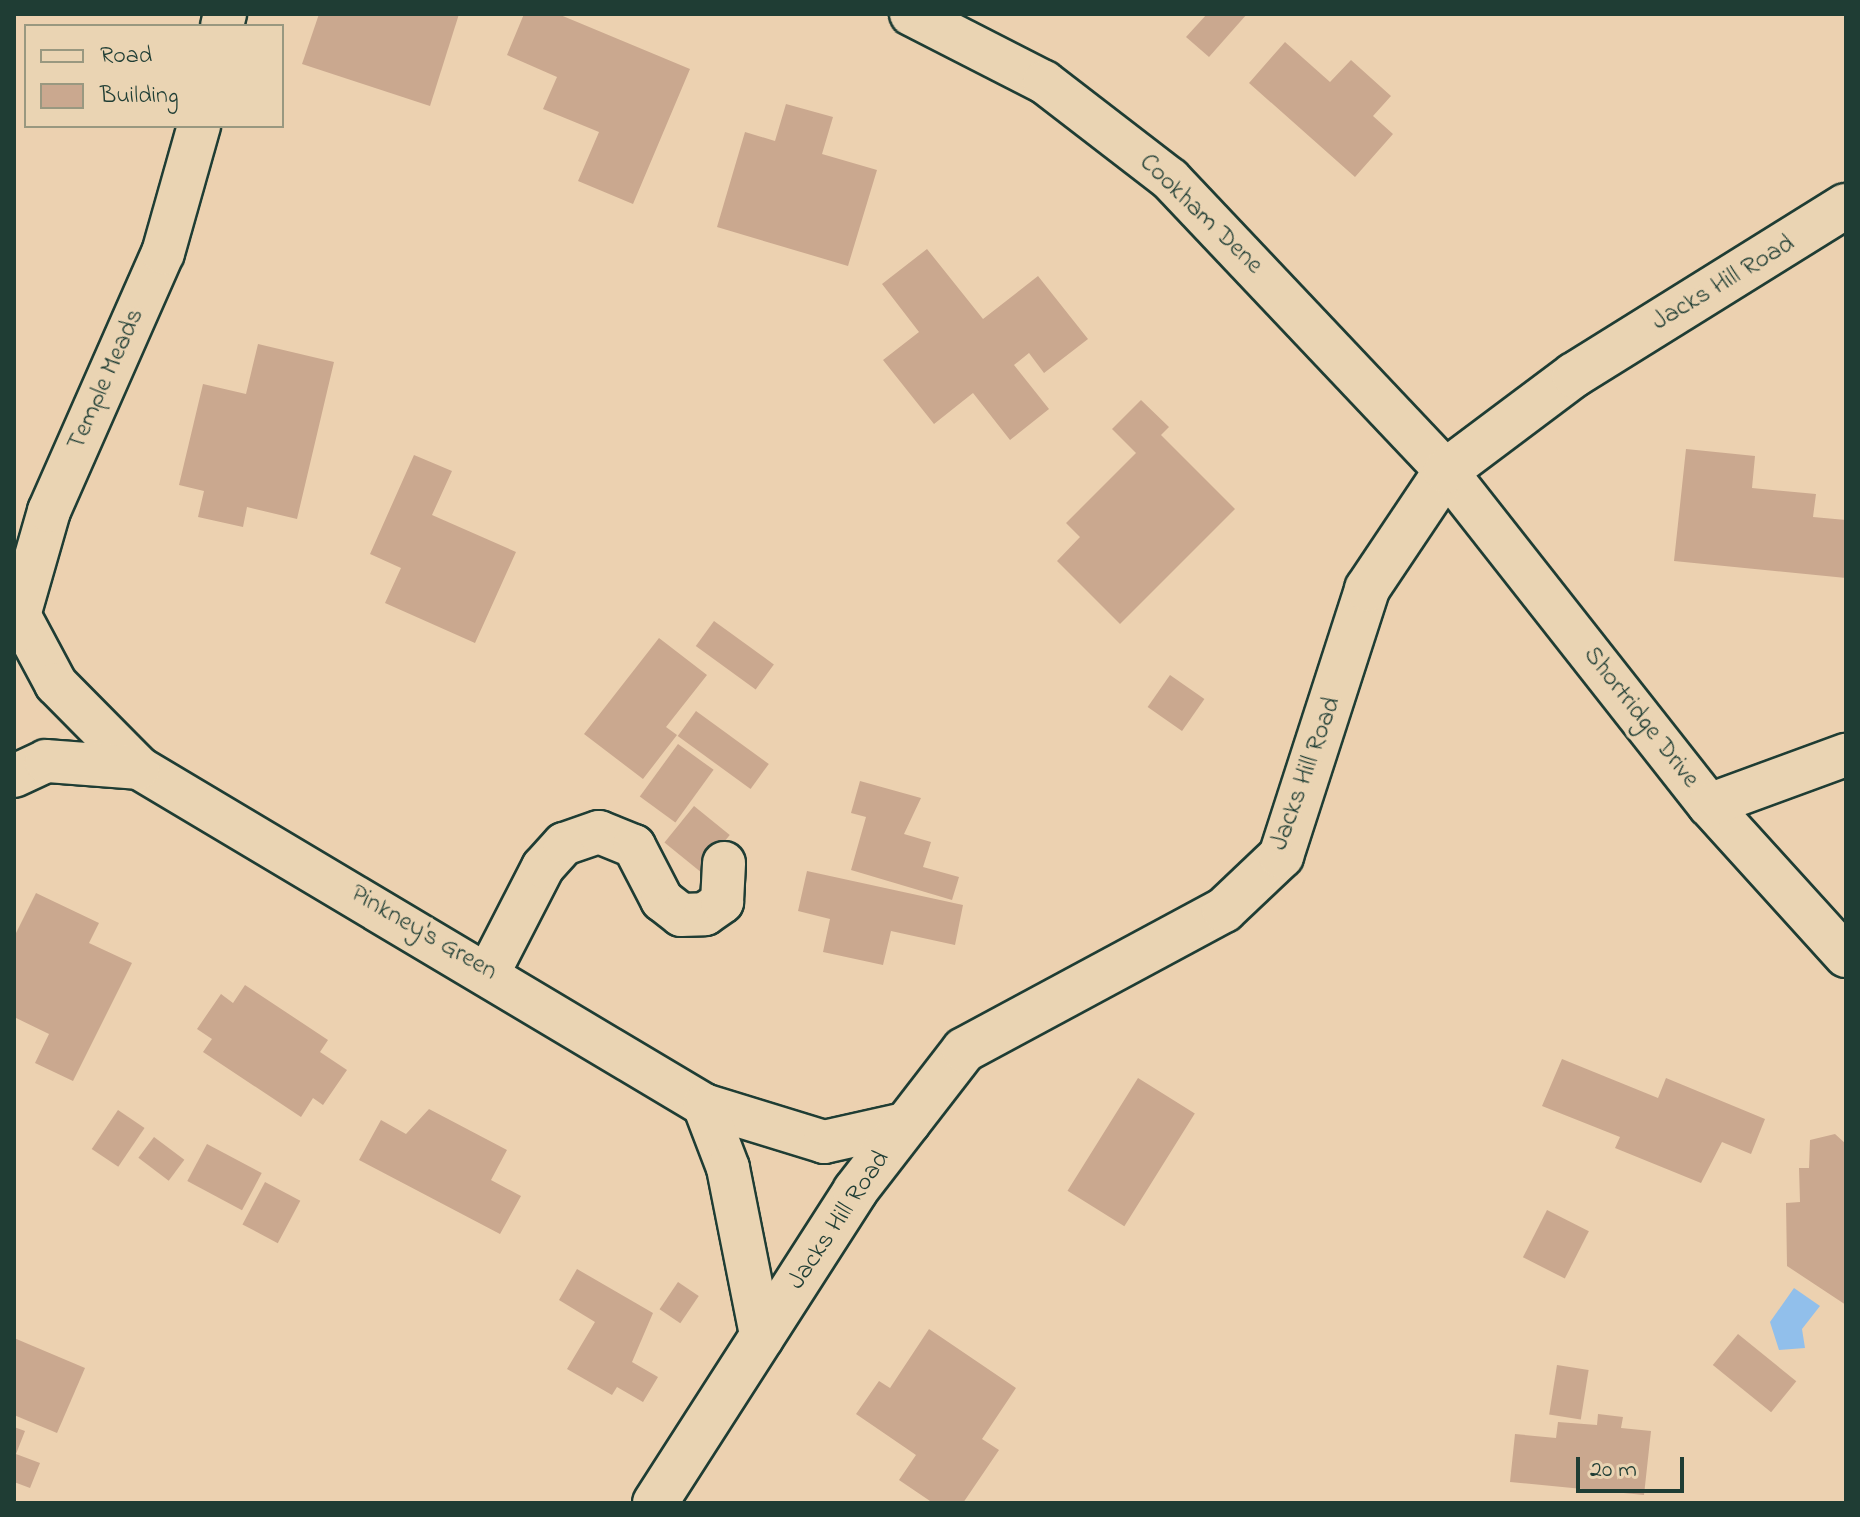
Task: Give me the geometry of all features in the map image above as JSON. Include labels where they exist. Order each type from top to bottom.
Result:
[{"type":"street","name":"Cookham Dene","points":[[911,14],[1044,82],[1170,179],[1446,471]]},
{"type":"street","name":"Temple Meads","points":[[16,622],[49,511],[163,253],[198,128]]},
{"type":"street","name":"Jacks Hill Road","points":[[655,1503],[855,1191],[964,1050],[1224,910],[1281,856],[1367,589],[1446,471],[1574,375],[1846,206]]},
{"type":"street","name":"Shortridge Drive","points":[[1446,471],[1709,805],[1846,956]]},
{"type":"street","name":"Pinkney's Green","points":[[16,622],[56,684],[139,768],[489,972],[704,1105],[824,1142],[909,1123]]},
{"type":"street","points":[[1709,805],[1846,755]]},
{"type":"street","name":"Pinkney's Green","points":[[14,776],[46,761],[139,768]]},
{"type":"street","points":[[489,972],[543,867],[564,844],[599,832],[634,846],[662,900],[681,915],[705,914],[722,902],[724,863]]},
{"type":"street","points":[[704,1105],[728,1168],[762,1339]]},
{"type":"water","points":[[1794,1288],[1820,1306],[1802,1329],[1805,1348],[1779,1350],[1770,1322]]},
{"type":"building","points":[[319,14],[459,14],[430,106],[302,64]]},
{"type":"building","points":[[524,14],[558,14],[690,69],[633,204],[578,181],[599,132],[543,109],[557,77],[507,55]]},
{"type":"building","points":[[1207,14],[1247,14],[1209,57],[1186,37]]},
{"type":"building","points":[[1285,42],[1330,82],[1351,60],[1391,96],[1373,116],[1393,134],[1355,177],[1249,83]]},
{"type":"building","points":[[786,104],[833,117],[822,154],[877,170],[848,266],[717,227],[745,132],[775,141]]},
{"type":"building","points":[[927,249],[983,319],[1038,276],[1088,339],[1044,373],[1029,353],[1014,365],[1049,409],[1010,440],[973,393],[934,424],[883,360],[919,332],[882,284]]},
{"type":"building","points":[[258,344],[334,362],[297,519],[247,507],[243,527],[198,517],[204,491],[179,485],[203,384],[246,394]]},
{"type":"building","points":[[1141,400],[1169,427],[1161,435],[1235,509],[1120,624],[1057,561],[1080,537],[1066,523],[1136,453],[1112,429]]},
{"type":"building","points":[[1686,449],[1755,456],[1752,488],[1816,494],[1813,517],[1846,520],[1846,578],[1674,561]]},
{"type":"building","points":[[414,455],[452,471],[432,515],[516,552],[475,643],[385,603],[401,568],[370,554]]},
{"type":"building","points":[[714,621],[774,664],[756,690],[696,646]]},
{"type":"building","points":[[659,638],[707,675],[666,727],[677,735],[643,779],[584,734]]},
{"type":"building","points":[[1170,675],[1204,699],[1182,731],[1148,707]]},
{"type":"building","points":[[696,711],[769,764],[751,789],[678,736]]},
{"type":"building","points":[[678,744],[714,770],[675,822],[640,797]]},
{"type":"building","points":[[860,781],[921,798],[904,834],[931,842],[923,867],[959,877],[952,900],[851,870],[866,817],[851,813]]},
{"type":"building","points":[[694,806],[730,835],[700,871],[664,843]]},
{"type":"building","points":[[807,871],[963,905],[955,945],[891,931],[883,965],[823,952],[830,919],[798,911]]},
{"type":"building","points":[[36,893],[99,923],[89,943],[132,963],[73,1081],[35,1063],[49,1034],[14,1017],[14,937]]},
{"type":"building","points":[[245,985],[328,1040],[320,1052],[347,1070],[323,1105],[313,1098],[301,1117],[203,1052],[212,1039],[197,1029],[221,994],[233,1003]]},
{"type":"building","points":[[1562,1059],[1658,1098],[1666,1078],[1765,1119],[1751,1154],[1722,1142],[1701,1183],[1615,1148],[1620,1137],[1542,1106]]},
{"type":"building","points":[[1138,1078],[1195,1114],[1124,1226],[1068,1191]]},
{"type":"building","points":[[429,1109],[507,1150],[491,1180],[521,1196],[500,1234],[359,1160],[381,1120],[406,1134]]},
{"type":"building","points":[[118,1110],[145,1128],[118,1167],[92,1149]]},
{"type":"building","points":[[1835,1134],[1846,1144],[1846,1305],[1787,1266],[1786,1203],[1800,1202],[1799,1168],[1809,1168],[1810,1140]]},
{"type":"building","points":[[154,1137],[184,1160],[169,1181],[138,1158]]},
{"type":"building","points":[[207,1144],[262,1173],[242,1210],[187,1181]]},
{"type":"building","points":[[265,1182],[300,1201],[278,1243],[242,1224]]},
{"type":"building","points":[[1547,1210],[1589,1231],[1565,1279],[1523,1257]]},
{"type":"building","points":[[577,1269],[653,1313],[632,1362],[658,1377],[643,1402],[617,1387],[612,1395],[567,1369],[595,1322],[559,1300]]},
{"type":"building","points":[[678,1282],[699,1296],[680,1323],[660,1309]]},
{"type":"building","points":[[929,1329],[1016,1388],[982,1439],[999,1450],[963,1503],[933,1503],[899,1480],[916,1455],[856,1414],[879,1381],[890,1388]]},
{"type":"building","points":[[1738,1334],[1796,1381],[1771,1412],[1713,1365]]},
{"type":"building","points":[[14,1338],[85,1368],[57,1433],[14,1415]]},
{"type":"building","points":[[1557,1365],[1589,1370],[1581,1419],[1549,1414]]},
{"type":"building","points":[[1598,1414],[1623,1417],[1621,1428],[1651,1431],[1644,1495],[1510,1482],[1515,1434],[1556,1438],[1558,1422],[1597,1425]]},
{"type":"building","points":[[14,1427],[25,1431],[16,1454],[40,1463],[30,1488],[14,1482]]}]
